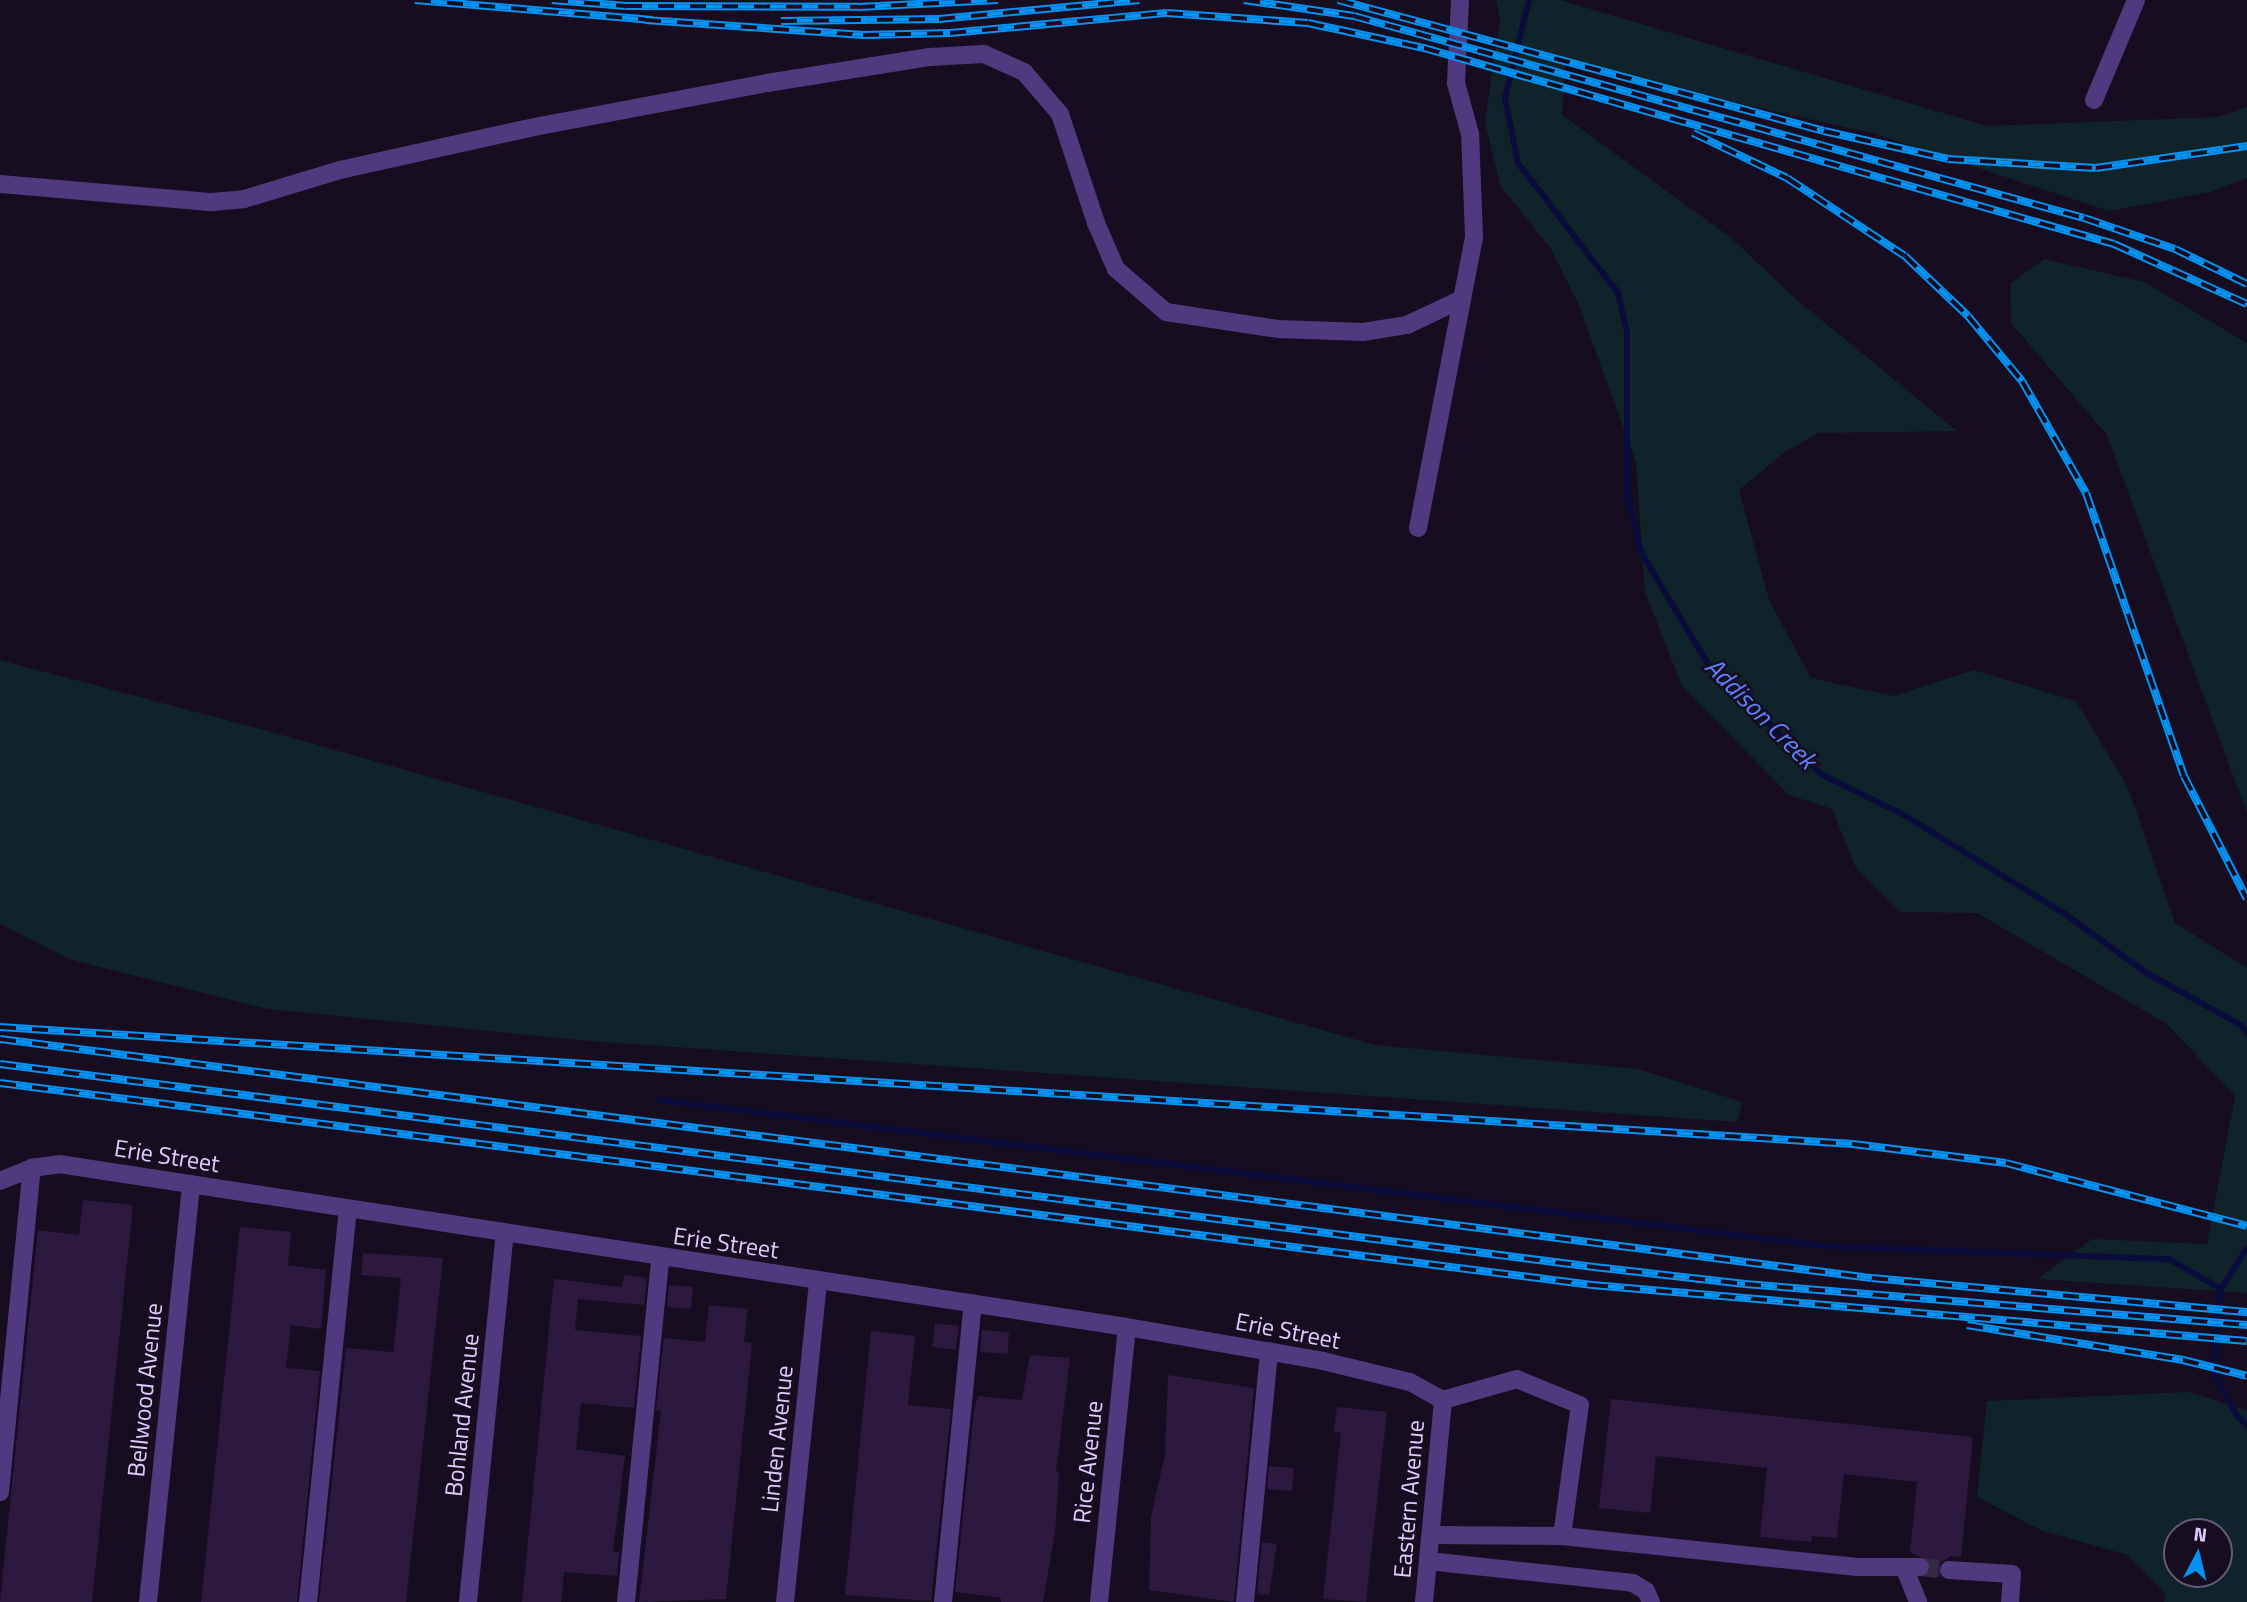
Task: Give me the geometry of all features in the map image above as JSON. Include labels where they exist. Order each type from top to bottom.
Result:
[{"type":"street","points":[[1418,528],[1474,236],[1470,134],[1456,83],[1461,0]]},
{"type":"street","points":[[2094,100],[2136,0]]},
{"type":"street","points":[[0,184],[212,202],[244,199],[340,170],[534,127],[767,83],[930,57],[984,54],[1024,72],[1060,114],[1096,223],[1116,269],[1166,312],[1278,330],[1363,332],[1407,325],[1462,299]]},
{"type":"street","name":"Erie Street","points":[[0,1181],[32,1168],[59,1164],[191,1184],[348,1211],[505,1233],[660,1259],[818,1280],[1269,1351],[1410,1382],[1443,1400]]},
{"type":"street","points":[[0,1492],[32,1168]]},
{"type":"street","name":"Bellwood Avenue","points":[[148,1602],[191,1184]]},
{"type":"street","points":[[308,1602],[348,1211]]},
{"type":"street","name":"Bohland Avenue","points":[[468,1602],[505,1233]]},
{"type":"street","points":[[626,1602],[660,1259]]},
{"type":"street","name":"Linden Avenue","points":[[785,1602],[818,1280]]},
{"type":"street","points":[[943,1602],[973,1304]]},
{"type":"street","name":"Rice Avenue","points":[[1098,1602],[1127,1327]]},
{"type":"street","points":[[1245,1602],[1269,1351]]},
{"type":"street","points":[[1443,1400],[1517,1379],[1580,1405],[1562,1536]]},
{"type":"street","name":"Eastern Avenue","points":[[1424,1602],[1443,1400]]},
{"type":"street","points":[[1431,1535],[1562,1536],[1857,1567],[1912,1567],[1918,1602]]},
{"type":"street","points":[[1428,1561],[1633,1583],[1646,1591],[1651,1602]]},
{"type":"street","points":[[1949,1570],[2012,1574],[2010,1602]]},
{"type":"shaded area","points":[[1496,0],[1560,0],[1987,126],[2218,117],[2247,107],[2247,178],[2211,192],[2109,211],[1876,134],[1565,64],[1562,115],[1730,237],[1797,300],[1957,431],[1819,433],[1785,452],[1739,490],[1769,600],[1811,678],[1894,696],[1974,670],[2076,701],[2128,788],[2175,923],[2247,968],[2247,1293],[2038,1279],[2092,1239],[2207,1244],[2235,1096],[2167,1024],[1977,913],[1901,912],[1856,868],[1832,809],[1789,795],[1682,686],[1645,592],[1636,462],[1578,303],[1551,249],[1500,185],[1485,121],[1500,20]]},
{"type":"shaded area","points":[[2044,259],[2144,282],[2247,343],[2247,813],[2107,435],[2011,323],[2010,284]]},
{"type":"shaded area","points":[[0,660],[282,735],[1375,1045],[1638,1069],[1742,1102],[1737,1122],[590,1041],[267,1009],[69,959],[0,924]]},
{"type":"shaded area","points":[[2188,1392],[2247,1410],[2247,1602],[2164,1602],[2165,1593],[2128,1555],[2043,1531],[1977,1497],[1987,1401]]},
{"type":"building","points":[[83,1200],[133,1205],[92,1602],[0,1602],[38,1230],[79,1235]]},
{"type":"building","points":[[240,1227],[291,1232],[288,1265],[326,1270],[321,1329],[291,1325],[286,1368],[320,1371],[297,1602],[201,1602]]},
{"type":"building","points":[[363,1253],[443,1258],[406,1602],[319,1602],[346,1348],[393,1352],[401,1278],[361,1275]]},
{"type":"building","points":[[624,1275],[647,1278],[644,1305],[578,1299],[575,1330],[641,1336],[634,1408],[581,1403],[576,1449],[625,1456],[613,1552],[619,1552],[617,1576],[564,1572],[561,1602],[522,1602],[554,1279],[622,1287]]},
{"type":"building","points":[[669,1285],[693,1287],[691,1309],[667,1307]]},
{"type":"building","points":[[709,1305],[748,1309],[744,1342],[752,1343],[726,1599],[639,1602],[661,1411],[656,1410],[664,1338],[705,1342]]},
{"type":"building","points":[[935,1323],[959,1326],[956,1350],[932,1347]]},
{"type":"building","points":[[982,1330],[1009,1332],[1007,1354],[980,1352]]},
{"type":"building","points":[[871,1331],[915,1336],[908,1405],[951,1409],[931,1601],[845,1595]]},
{"type":"building","points":[[1030,1355],[1070,1358],[1056,1472],[1059,1473],[1055,1533],[1043,1602],[1001,1602],[1001,1598],[955,1592],[974,1411],[978,1396],[1022,1400]]},
{"type":"building","points":[[1168,1375],[1254,1388],[1234,1602],[1149,1590],[1151,1518],[1165,1454]]},
{"type":"building","points":[[1611,1399],[1973,1437],[1961,1557],[1951,1556],[1940,1563],[1940,1577],[1927,1576],[1929,1561],[1910,1552],[1917,1482],[1844,1474],[1837,1538],[1812,1536],[1811,1542],[1760,1537],[1767,1468],[1656,1456],[1650,1513],[1599,1508]]},
{"type":"building","points":[[1337,1407],[1387,1412],[1366,1602],[1323,1599],[1341,1433],[1334,1432]]},
{"type":"building","points":[[1269,1466],[1294,1468],[1292,1491],[1267,1489]]},
{"type":"building","points":[[1262,1542],[1277,1544],[1269,1595],[1257,1594]]},
{"type":"waterway","name":"Addison Creek","points":[[1529,0],[1505,98],[1518,163],[1618,293],[1627,331],[1627,493],[1641,552],[1708,664],[1821,774],[1904,815],[2068,916],[2145,972],[2241,1025],[2247,1033]]},
{"type":"waterway","points":[[660,1100],[1824,1246],[2169,1259],[2221,1289]]},
{"type":"waterway","name":"Addison Creek","points":[[2247,1248],[2221,1289],[2213,1372],[2238,1417],[2247,1425]]},
{"type":"tunnel","points":[[1920,1567],[1949,1570]]},
{"type":"railway","points":[[415,0],[652,20]]},
{"type":"railway","points":[[552,0],[626,6],[859,7],[998,0]]},
{"type":"railway","points":[[781,21],[939,19],[1139,0]]},
{"type":"railway","points":[[1244,0],[1354,16],[2084,218],[2175,249],[2247,284]]},
{"type":"railway","points":[[1338,0],[1824,131],[1948,159],[2096,168],[2247,146]]},
{"type":"railway","points":[[645,20],[863,35],[950,33],[1167,13],[1308,23],[1424,48],[2114,244],[2247,304]]},
{"type":"railway","points":[[1693,133],[1787,178],[1905,256],[1968,316],[2022,381],[2086,493],[2184,776],[2247,899]]},
{"type":"railway","points":[[0,1027],[1853,1144],[2006,1163],[2247,1226]]},
{"type":"railway","points":[[0,1039],[1872,1278],[2247,1312]]},
{"type":"railway","points":[[0,1064],[1594,1267],[1745,1284],[2247,1325]]},
{"type":"railway","points":[[0,1083],[1592,1285],[2247,1341]]},
{"type":"railway","points":[[1967,1325],[2183,1360],[2247,1376]]}]
